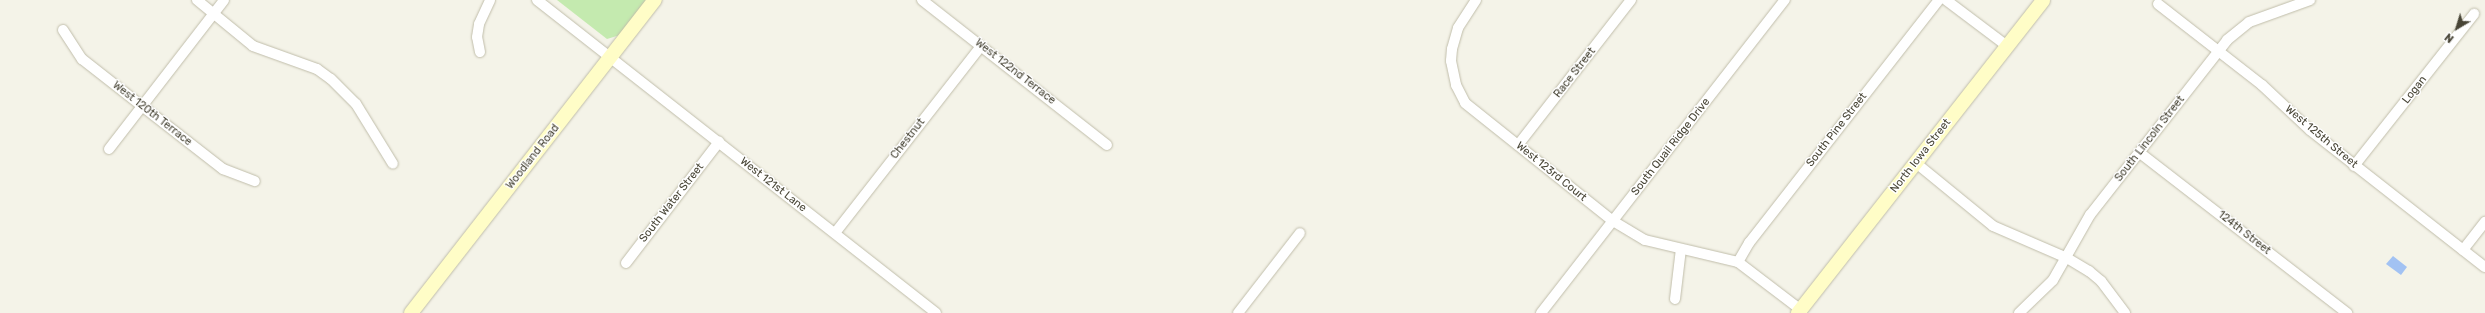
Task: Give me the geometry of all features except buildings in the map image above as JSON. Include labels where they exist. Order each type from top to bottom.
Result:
[{"type":"main road","name":"Woodland Road","points":[[411,313],[655,0]]},
{"type":"main road","name":"North Iowa Street","points":[[1800,311],[2043,0]]},
{"type":"street","points":[[197,0],[212,15],[253,46],[317,69],[331,79],[356,104],[393,164]]},
{"type":"street","points":[[109,149],[224,0]]},
{"type":"street","points":[[480,52],[477,37],[479,24],[490,0]]},
{"type":"street","name":"West 121st Lane","points":[[537,0],[936,313]]},
{"type":"street","name":"West 122nd Terrace","points":[[922,0],[1107,145]]},
{"type":"street","name":"West 123rd Court","points":[[1476,0],[1458,28],[1451,61],[1456,85],[1465,103],[1613,221],[1645,240],[1738,262],[1800,311]]},
{"type":"street","name":"Race Street","points":[[1518,145],[1631,0]]},
{"type":"street","name":"South Quail Ridge Drive","points":[[1541,313],[1785,0]]},
{"type":"street","name":"South Pine Street","points":[[1738,262],[1748,243],[1939,0]]},
{"type":"street","points":[[1946,0],[2007,46]]},
{"type":"street","name":"South Lincoln Street","points":[[2019,313],[2044,290],[2067,258],[2090,215],[2227,40],[2249,22],[2310,0]]},
{"type":"street","name":"West 125th Street","points":[[2158,4],[2218,50],[2354,166],[2485,267]]},
{"type":"street","name":"Logan","points":[[2354,166],[2474,14]]},
{"type":"street","name":"West 120th Terrace","points":[[63,30],[82,59],[223,169],[255,181]]},
{"type":"street","name":"Chestnut","points":[[834,233],[981,46]]},
{"type":"street","name":"South Water Street","points":[[626,263],[719,142]]},
{"type":"street","name":"124th Street","points":[[2140,153],[2347,313]]},
{"type":"street","points":[[1916,163],[1993,226],[2067,258],[2100,281],[2125,313]]},
{"type":"street","points":[[2463,250],[2485,222]]},
{"type":"street","points":[[1238,313],[1300,233]]},
{"type":"street","points":[[1675,299],[1681,249]]},
{"type":"green space","points":[[557,0],[647,0],[620,35],[607,39]]},
{"type":"water","points":[[2393,256],[2407,267],[2401,275],[2386,264]]}]
